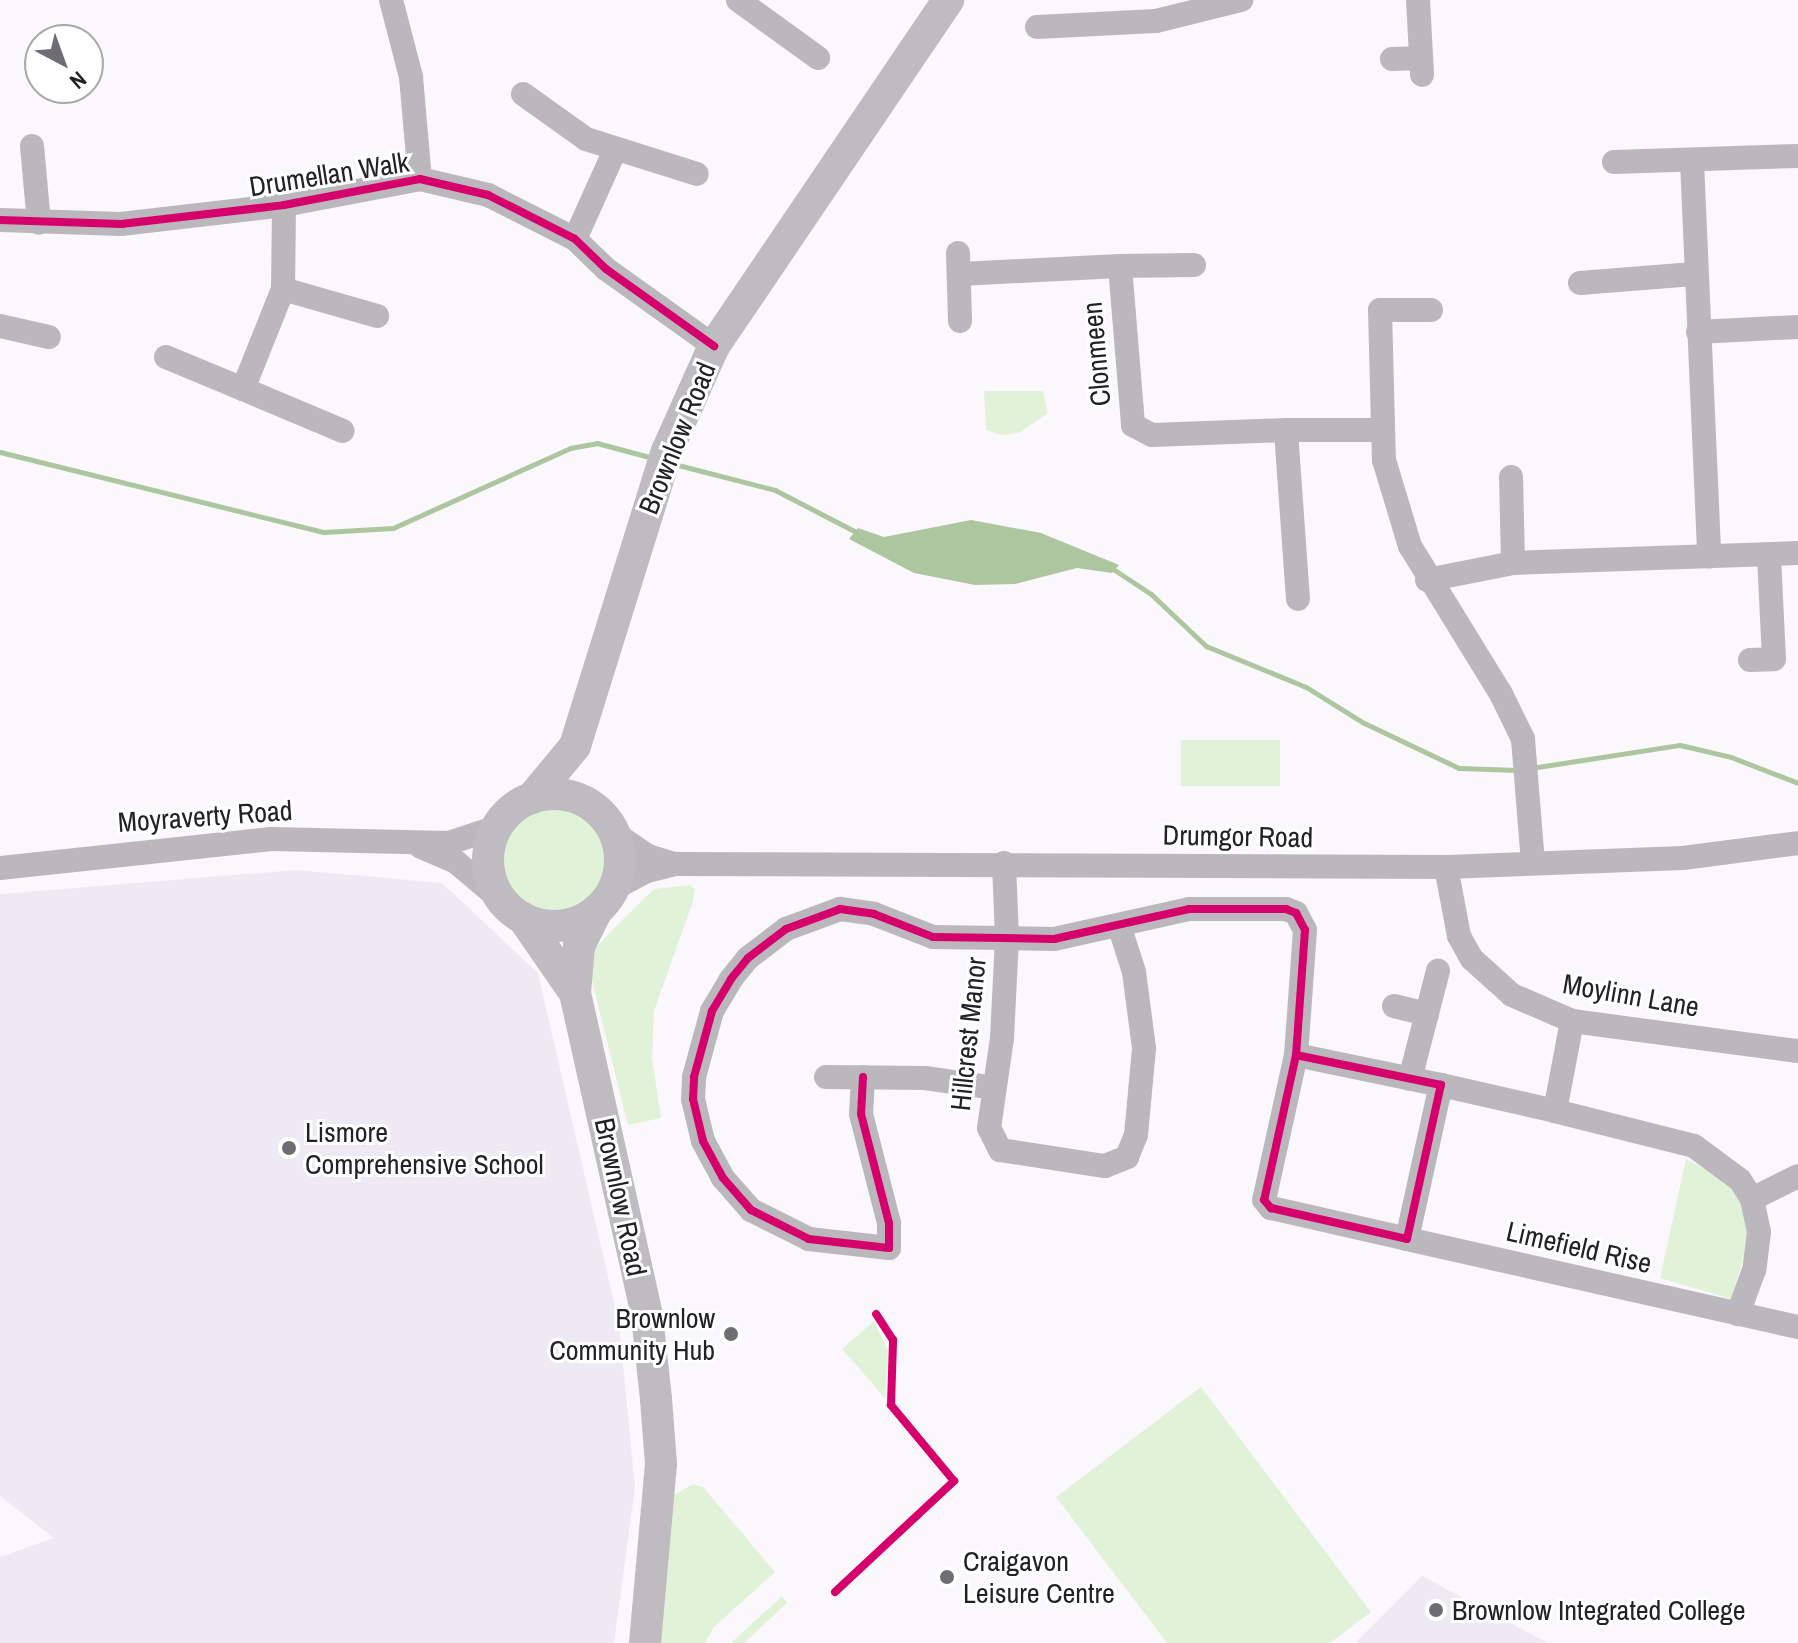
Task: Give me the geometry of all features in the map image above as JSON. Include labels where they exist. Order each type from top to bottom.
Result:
[{"type":"main road","name":"Brownlow Road","points":[[532,798],[575,746],[667,451],[714,346],[948,0]]},
{"type":"main road","name":"Brownlow Road","points":[[575,746],[582,785],[605,821]]},
{"type":"main road","points":[[566,795],[605,821],[620,867],[605,900],[569,924],[512,908],[488,864],[497,827],[532,798],[566,795]]},
{"type":"main road","name":"Brownlow Road","points":[[605,900],[579,946],[575,993],[647,1316],[661,1464],[645,1643]]},
{"type":"main road","name":"Brownlow Road","points":[[512,908],[575,993]]},
{"type":"street","points":[[391,0],[411,77],[420,179]]},
{"type":"street","points":[[738,0],[769,9],[818,58]]},
{"type":"street","points":[[1037,27],[1156,21],[1212,4],[1241,0]]},
{"type":"street","points":[[1392,59],[1422,67],[1418,0]]},
{"type":"street","points":[[523,94],[586,139],[697,174]]},
{"type":"street","points":[[32,146],[39,223]]},
{"type":"street","points":[[575,239],[615,150]]},
{"type":"street","points":[[1614,162],[1798,156]]},
{"type":"street","points":[[1692,161],[1694,274],[1709,557]]},
{"type":"street","name":"Drumellan Walk","points":[[0,220],[121,224],[284,205],[420,179],[488,195],[575,239],[606,269],[714,346]]},
{"type":"street","points":[[243,389],[283,289],[284,205]]},
{"type":"street","name":"Clonmeen","points":[[960,321],[959,263],[1194,265]]},
{"type":"street","name":"Clonmeen","points":[[1120,266],[1129,413],[1138,431],[1383,430]]},
{"type":"street","points":[[1580,283],[1694,274]]},
{"type":"street","points":[[283,289],[377,316]]},
{"type":"street","points":[[1431,310],[1380,310],[1383,430],[1394,506],[1427,580],[1501,694],[1523,739],[1533,863]]},
{"type":"street","points":[[0,326],[49,337]]},
{"type":"street","points":[[1698,332],[1798,327]]},
{"type":"street","points":[[166,357],[343,431]]},
{"type":"street","points":[[1286,430],[1298,599]]},
{"type":"street","points":[[1511,477],[1513,563]]},
{"type":"street","points":[[1427,580],[1513,563],[1798,553]]},
{"type":"street","points":[[1750,660],[1774,659],[1769,556]]},
{"type":"street","name":"Drumgor Road","points":[[605,821],[648,856],[676,864]]},
{"type":"street","name":"Moyraverty Road","points":[[0,868],[86,855],[271,839],[415,844],[467,840],[497,827]]},
{"type":"street","name":"Drumgor Road","points":[[605,900],[647,871],[676,864],[1446,867],[1683,858],[1798,843]]},
{"type":"street","name":"Moyraverty Road","points":[[415,844],[456,862],[512,908]]},
{"type":"street","name":"Hillcrest Manor","points":[[1004,863],[1007,939],[989,1128],[1000,1150],[1105,1166],[1127,1157],[1136,1135],[1144,1048],[1134,972],[1120,928]]},
{"type":"street","name":"Moylinn Lane","points":[[1446,867],[1459,936],[1472,959],[1512,995],[1572,1021],[1798,1051]]},
{"type":"street","name":"Hillcrest Manor","points":[[1007,939],[1054,939],[1120,928],[1189,909],[1271,907],[1296,913],[1302,921],[1296,1055]]},
{"type":"street","points":[[863,1077],[861,1114],[889,1223],[889,1248],[789,1233],[751,1210],[723,1178],[703,1141],[693,1099],[697,1057],[712,1011],[748,958],[786,929],[822,912],[857,910],[933,937],[1007,939]]},
{"type":"street","points":[[1410,1079],[1438,971]]},
{"type":"street","points":[[1394,1006],[1427,1014]]},
{"type":"street","points":[[1555,1111],[1572,1021]]},
{"type":"street","points":[[1296,1055],[1555,1111],[1694,1146],[1729,1168],[1752,1199],[1758,1250],[1738,1314]]},
{"type":"street","name":"Limefield Rise","points":[[1296,1055],[1263,1194],[1267,1205],[1798,1327]]},
{"type":"street","points":[[826,1077],[863,1077],[994,1088]]},
{"type":"street","points":[[1407,1239],[1441,1085]]},
{"type":"street","points":[[1752,1199],[1798,1176]]},
{"type":"shaded area","points":[[984,391],[1043,391],[1048,413],[1019,433],[1001,435],[986,430]]},
{"type":"shaded area","points":[[971,520],[1041,533],[1119,565],[1112,573],[1077,568],[1015,584],[975,585],[914,573],[849,539],[858,528],[884,537]]},
{"type":"shaded area","points":[[1181,740],[1280,740],[1280,786],[1181,786]]},
{"type":"shaded area","points":[[554,809],[574,813],[591,824],[602,841],[606,861],[602,881],[591,898],[574,909],[554,913],[534,909],[517,898],[506,881],[502,861],[506,841],[517,824],[534,813]]},
{"type":"shaded area","name":"Lismore Comprehensive School","points":[[296,870],[442,883],[538,973],[619,1324],[635,1487],[614,1643],[0,1643],[0,1557],[54,1538],[0,1496],[0,894]]},
{"type":"shaded area","points":[[690,885],[695,889],[692,904],[654,1011],[652,1058],[661,1118],[628,1125],[590,973],[594,949],[654,889]]},
{"type":"shaded area","points":[[1686,1159],[1724,1179],[1744,1207],[1750,1237],[1731,1299],[1660,1278]]},
{"type":"shaded area","points":[[874,1321],[888,1350],[885,1398],[842,1349]]},
{"type":"shaded area","points":[[1201,1387],[1371,1612],[1330,1643],[1167,1643],[1056,1497]]},
{"type":"shaded area","points":[[693,1484],[703,1487],[775,1572],[714,1627],[705,1643],[658,1643],[672,1496]]},
{"type":"shaded area","name":"Brownlow Integrated College","points":[[1422,1576],[1548,1643],[1355,1643]]},
{"type":"shaded area","points":[[782,1596],[787,1603],[744,1643],[731,1643]]},
{"type":"waterway","points":[[0,452],[324,532],[393,528],[570,448],[597,443],[653,458]]},
{"type":"waterway","points":[[674,464],[775,490],[858,533]]},
{"type":"waterway","points":[[1110,567],[1151,594],[1206,646],[1306,687],[1362,722],[1459,768],[1517,770]]},
{"type":"waterway","points":[[1531,768],[1680,745],[1731,757],[1798,783]]},
{"type":"cycle path","points":[[0,220],[121,224],[284,205],[420,179],[488,195],[575,239],[606,269],[714,346]]},
{"type":"cycle path","points":[[863,1077],[861,1114],[889,1223],[889,1248],[809,1239],[751,1210],[723,1178],[703,1141],[693,1099],[694,1077],[712,1011],[731,979],[748,958],[786,929],[840,909],[874,914],[933,937],[1054,939],[1189,909],[1286,909],[1296,913],[1305,930],[1296,1055],[1264,1200],[1271,1208],[1407,1239],[1441,1085],[1296,1055]]},
{"type":"cycle path","points":[[835,1592],[954,1481],[891,1405],[893,1340],[876,1314]]},
{"type":"place","name":"Lismore Comprehensive School","points":[[289,1148]]},
{"type":"place","name":"Brownlow Community Hub","points":[[731,1334]]},
{"type":"place","name":"Craigavon Leisure Centre","points":[[947,1577]]},
{"type":"place","name":"Brownlow Integrated College","points":[[1436,1610]]}]
